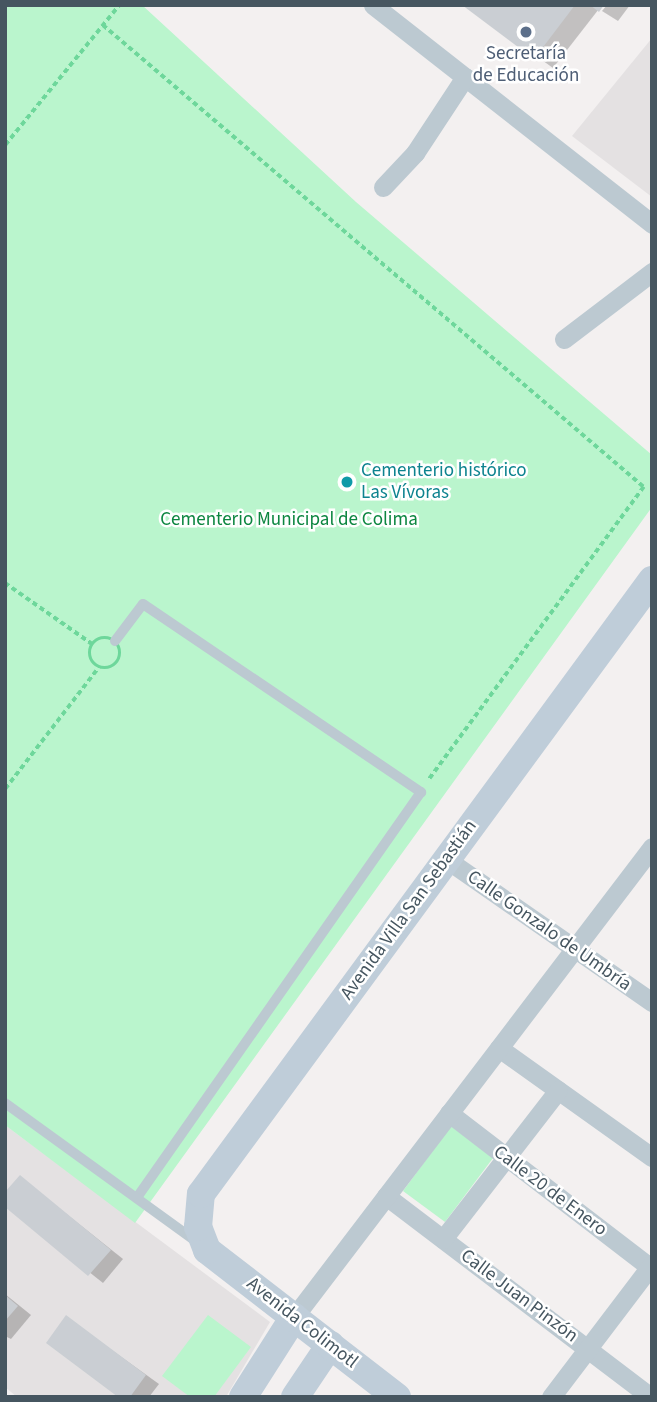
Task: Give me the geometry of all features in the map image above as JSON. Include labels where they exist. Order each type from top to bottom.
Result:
[{"type":"street","points":[[373,5],[652,224]]},
{"type":"street","points":[[383,187],[415,153],[465,77]]},
{"type":"street","points":[[564,339],[652,271]]},
{"type":"street","name":"Avenida Villa San Sebastián","points":[[207,1250],[198,1227],[201,1194],[652,580]]},
{"type":"street","points":[[243,1397],[294,1317],[574,949],[650,854]]},
{"type":"street","name":"Calle Gonzalo de Umbría","points":[[446,859],[652,1002]]},
{"type":"street","points":[[499,1048],[652,1157]]},
{"type":"street","points":[[443,1239],[558,1090]]},
{"type":"street","name":"Calle 20 de Enero","points":[[449,1113],[651,1267]]},
{"type":"street","name":"Calle Juan Pinzón","points":[[386,1196],[651,1397]]},
{"type":"street","name":"Avenida Colimotl","points":[[207,1250],[397,1397]]},
{"type":"street","points":[[551,1397],[651,1267]]},
{"type":"street","points":[[295,1397],[330,1345]]},
{"type":"lane","points":[[115,641],[144,604],[421,792],[136,1198]]},
{"type":"lane","points":[[5,1103],[207,1250]]},
{"type":"path","points":[[5,145],[119,5]]},
{"type":"path","points":[[103,25],[644,487],[421,792]]},
{"type":"path","points":[[5,583],[92,644]]},
{"type":"path","points":[[5,789],[99,667]]},
{"type":"shaded area","points":[[652,38],[652,197],[572,136]]},
{"type":"shaded area","points":[[5,1125],[270,1322],[226,1397],[17,1397],[5,1387]]},
{"type":"green space","name":"Cementerio Municipal de Colima","points":[[5,5],[142,5],[356,202],[652,455],[652,507],[135,1223],[5,1125]]},
{"type":"green space","points":[[451,1126],[493,1158],[445,1222],[403,1191]]},
{"type":"green space","points":[[208,1315],[251,1347],[214,1397],[190,1397],[162,1376]]},
{"type":"building","name":"Secretaría de Educación","points":[[462,5],[575,5],[534,59]]},
{"type":"building","name":"Secretaría de Educación","points":[[590,5],[604,5],[599,12]]},
{"type":"building","points":[[20,1175],[111,1250],[88,1276],[5,1207],[5,1192]]},
{"type":"building","points":[[5,1295],[18,1306],[5,1321]]},
{"type":"building","points":[[66,1315],[146,1375],[130,1397],[118,1397],[46,1343]]},
{"type":"place","name":"Secretaría de Educación","points":[[526,32]]},
{"type":"place","name":"Cementerio histórico Las Vívoras","points":[[347,482]]}]
